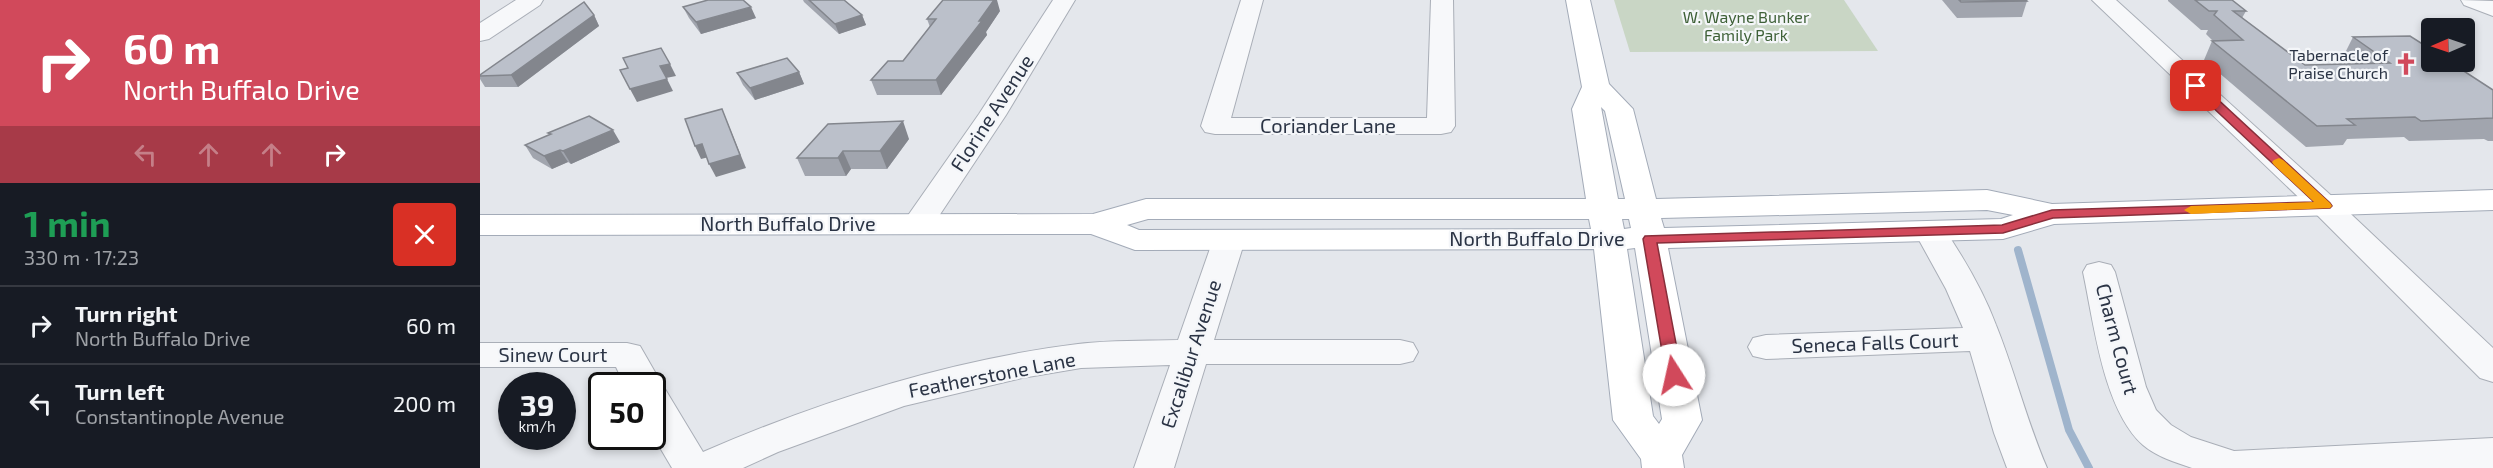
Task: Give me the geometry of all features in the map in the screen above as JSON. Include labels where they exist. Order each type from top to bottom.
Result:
[{"type":"main road","points":[[1578,0],[1596,87],[1619,109],[1646,224],[1682,420],[1662,461],[1633,420],[1607,224],[1586,109],[1596,87]]},
{"type":"main road","name":"North Buffalo Drive","points":[[1646,224],[1987,200],[2052,214],[2493,200]]},
{"type":"main road","name":"North Buffalo Drive","points":[[480,225],[1095,224],[1146,209],[1607,224],[1930,231],[2003,229],[2052,214]]},
{"type":"main road","name":"North Buffalo Drive","points":[[1095,224],[1135,240],[1229,240],[1607,224]]},
{"type":"street","points":[[480,34],[532,0]]},
{"type":"street","name":"Florine Avenue","points":[[918,224],[992,115],[1064,0]]},
{"type":"street","name":"Coriander Lane","points":[[1252,0],[1215,126],[1441,126],[1442,0]]},
{"type":"street","points":[[2103,0],[2325,206],[2493,369]]},
{"type":"street","points":[[2472,0],[2493,9]]},
{"type":"street","points":[[1930,231],[1967,298],[1984,339],[2016,444],[2027,468]]},
{"type":"street","name":"Excalibur Avenue","points":[[1154,468],[1190,352],[1229,240]]},
{"type":"street","name":"Charm Court","points":[[2099,272],[2127,387],[2141,418],[2157,435],[2177,448],[2234,466],[2493,453]]},
{"type":"street","name":"Seneca Falls Court","points":[[1766,347],[1984,339]]},
{"type":"street","name":"Featherstone Lane","points":[[705,468],[764,442],[897,394],[1022,364],[1081,356],[1190,352],[1400,352]]},
{"type":"street","name":"Sinew Court","points":[[480,355],[627,355],[637,372]]},
{"type":"street","points":[[666,423],[693,468]]},
{"type":"green space","name":"W. Wayne Bunker Family Park","points":[[1614,0],[1844,0],[1878,51],[1630,52]]},
{"type":"building","points":[[708,0],[743,0],[751,7],[696,22],[683,7]]},
{"type":"building","points":[[809,0],[844,0],[862,15],[835,24]]},
{"type":"building","points":[[943,0],[994,0],[979,21],[982,21],[936,80],[871,80],[888,61],[903,61],[936,19],[927,19]]},
{"type":"building","points":[[1959,0],[2026,0],[2027,1],[1961,2]]},
{"type":"building","points":[[2195,0],[2232,0],[2246,11],[2233,11],[2305,65],[2390,63],[2353,37],[2410,36],[2421,43],[2421,72],[2465,72],[2493,90],[2493,118],[2421,121],[2415,117],[2347,119],[2355,125],[2317,126],[2212,41],[2243,40],[2214,15],[2217,11],[2209,11]]},
{"type":"building","points":[[584,2],[594,15],[511,75],[480,76],[480,75]]},
{"type":"building","points":[[661,48],[670,64],[660,66],[667,79],[630,89],[620,70],[628,68],[623,58]]},
{"type":"building","points":[[787,58],[799,72],[750,88],[737,73]]},
{"type":"building","points":[[722,109],[740,155],[709,164],[702,144],[695,146],[685,119]]},
{"type":"building","points":[[589,116],[613,130],[563,151],[544,156],[525,145],[551,134],[548,133]]},
{"type":"building","points":[[903,121],[880,151],[843,151],[838,158],[797,158],[828,124]]},
{"type":"waterway","points":[[2018,250],[2069,430],[2089,468]]},
{"type":"slow traffic","points":[[2191,210],[2325,206],[2279,162]]},
{"type":"place","name":"Tabernacle of Praise Church","points":[[2406,64]]},
{"type":"route","points":[[1674,375],[1650,239],[2003,229],[2052,214],[2325,206],[2196,86]]}]
